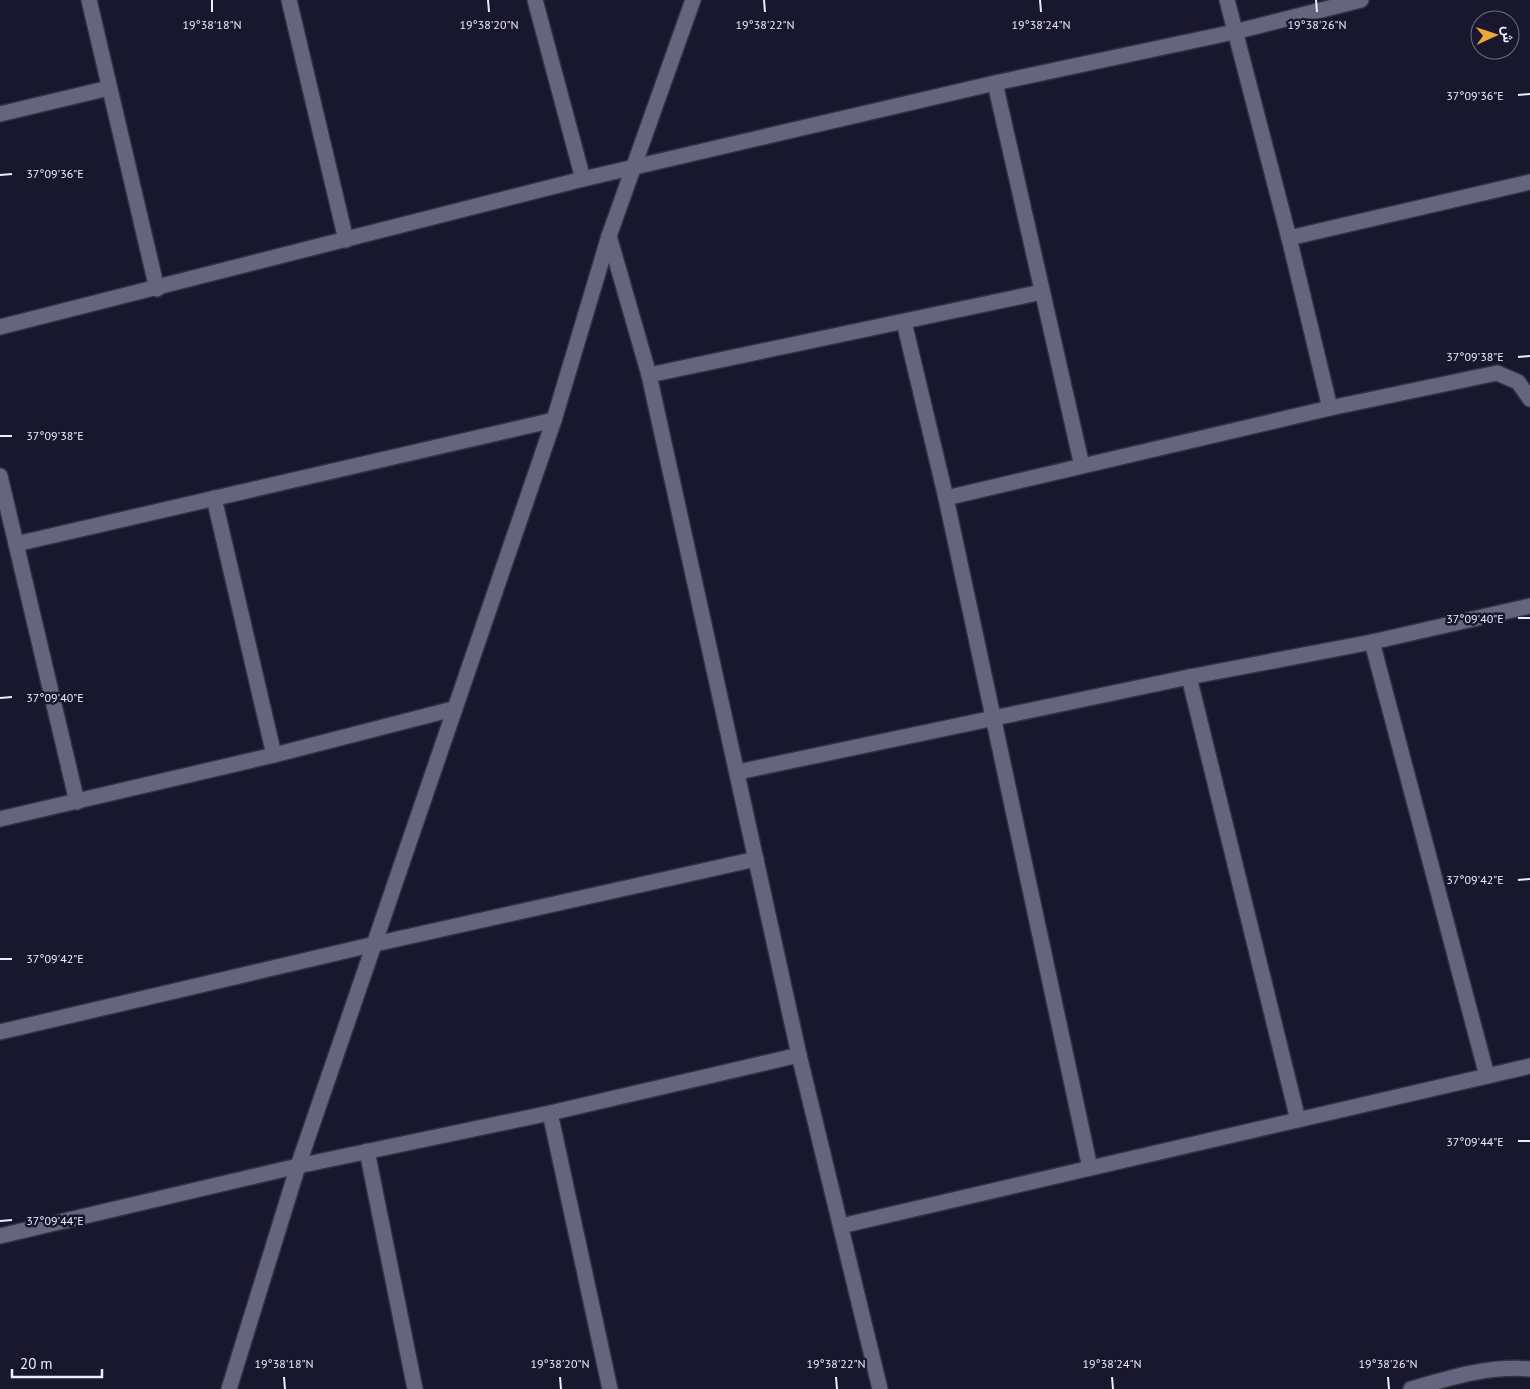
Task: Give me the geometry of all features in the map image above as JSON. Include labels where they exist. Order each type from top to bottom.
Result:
[{"type":"street","points":[[89,0],[157,289]]},
{"type":"street","points":[[289,0],[346,240]]},
{"type":"street","points":[[535,0],[583,180]]},
{"type":"street","points":[[229,1389],[298,1166],[375,944],[453,709],[554,420],[609,236],[693,0]]},
{"type":"street","points":[[1227,0],[1289,238],[1330,408]]},
{"type":"street","points":[[0,328],[634,167],[995,83],[1234,32],[1361,0]]},
{"type":"street","points":[[995,83],[1082,466]]},
{"type":"street","points":[[0,114],[109,88]]},
{"type":"street","points":[[1289,238],[1530,182]]},
{"type":"street","points":[[609,236],[649,375],[799,1055],[880,1389]]},
{"type":"street","points":[[649,375],[1042,292]]},
{"type":"street","points":[[904,322],[946,498],[1090,1168]]},
{"type":"street","points":[[946,498],[1330,408],[1497,373],[1518,382],[1530,399]]},
{"type":"street","points":[[16,544],[554,420]]},
{"type":"street","points":[[0,476],[77,802]]},
{"type":"street","points":[[214,498],[274,756]]},
{"type":"street","points":[[738,772],[1189,677],[1372,642],[1530,606]]},
{"type":"street","points":[[1372,642],[1488,1076]]},
{"type":"street","points":[[1189,677],[1298,1120]]},
{"type":"street","points":[[0,819],[274,756],[453,709]]},
{"type":"street","points":[[0,1032],[375,944],[756,859]]},
{"type":"street","points":[[0,1236],[298,1166],[550,1113],[799,1055]]},
{"type":"street","points":[[841,1226],[1530,1066]]},
{"type":"street","points":[[550,1113],[610,1389]]},
{"type":"street","points":[[367,1151],[416,1389]]},
{"type":"street","points":[[1410,1389],[1458,1376],[1514,1367],[1530,1368]]}]
